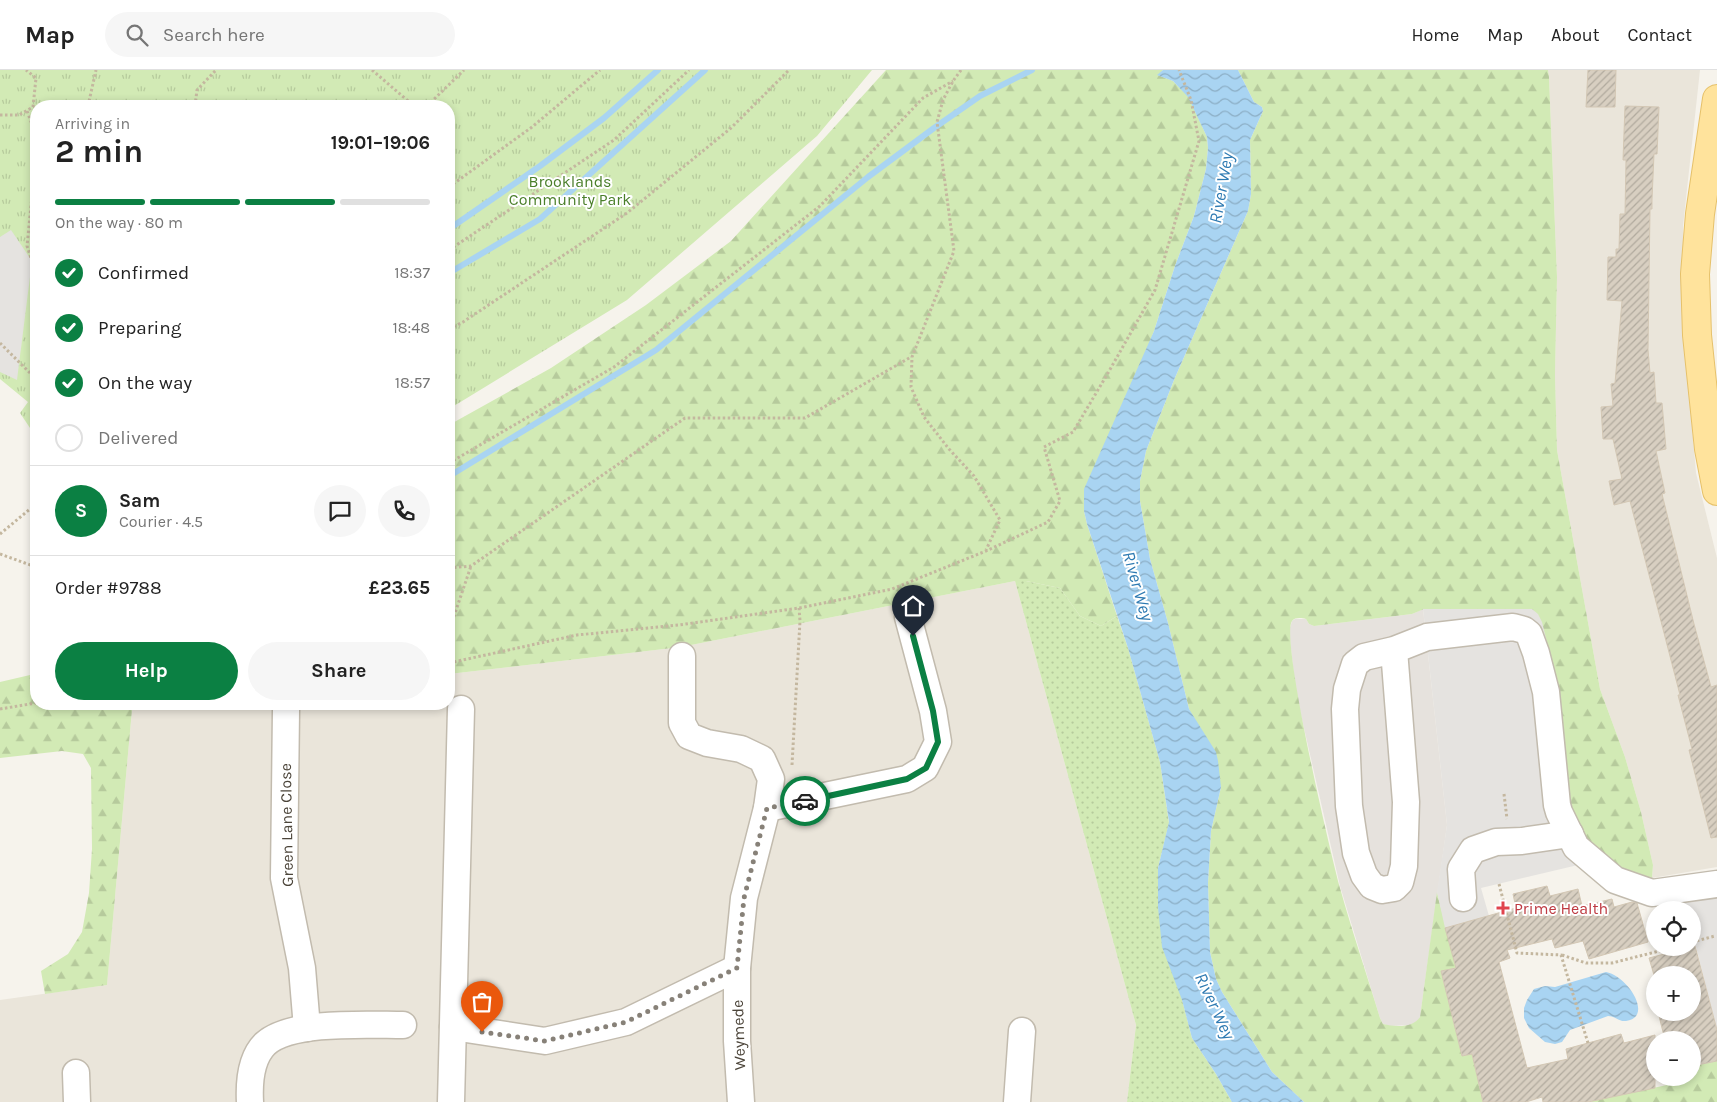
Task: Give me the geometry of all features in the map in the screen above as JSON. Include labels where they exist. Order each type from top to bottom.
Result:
[{"type":"main road","points":[[1717,98],[1700,214],[1695,274],[1698,335],[1708,448],[1717,491]]},
{"type":"street","points":[[778,805],[907,779],[926,768],[938,742],[933,711],[908,617]]},
{"type":"street","points":[[1394,650],[1406,802],[1404,866],[1400,882],[1394,888],[1382,890],[1372,886],[1364,875],[1356,853],[1349,806],[1345,709],[1347,689],[1355,664],[1364,657],[1394,650],[1427,637],[1512,627],[1524,630],[1529,634],[1536,653],[1546,692],[1557,805],[1576,847],[1615,880],[1652,893],[1717,884]]},
{"type":"street","name":"Weymede","points":[[682,656],[682,723],[689,736],[707,744],[740,749],[762,759],[771,779],[778,805],[744,898],[737,968],[737,1041],[741,1102]]},
{"type":"street","points":[[450,1102],[461,709]]},
{"type":"street","name":"Green Lane Close","points":[[286,710],[284,878],[302,968],[307,1028]]},
{"type":"street","points":[[1463,898],[1461,869],[1473,850],[1496,842],[1522,841],[1570,834]]},
{"type":"street","points":[[453,1027],[545,1041],[626,1022],[737,968]]},
{"type":"street","points":[[250,1102],[250,1086],[254,1061],[265,1045],[283,1033],[307,1028],[353,1025],[403,1025]]},
{"type":"street","points":[[1017,1102],[1022,1031]]},
{"type":"street","points":[[76,1073],[77,1102]]},
{"type":"path","points":[[26,70],[36,78],[34,100]]},
{"type":"path","points":[[89,100],[96,70]]},
{"type":"path","points":[[196,100],[197,90],[216,70]]},
{"type":"path","points":[[372,70],[407,100]]},
{"type":"path","points":[[432,100],[464,70]]},
{"type":"path","points":[[455,183],[532,127],[600,70]]},
{"type":"path","points":[[455,246],[614,140],[689,70]]},
{"type":"path","points":[[455,326],[627,213],[730,128],[789,70]]},
{"type":"path","points":[[962,70],[953,81],[943,100],[937,122],[954,251],[912,357],[911,387],[924,417],[974,476],[1000,520],[986,550]]},
{"type":"path","points":[[455,662],[577,635],[679,625],[799,608],[892,589],[1048,522],[1060,501],[1044,448],[1073,432],[1156,290],[1199,141],[1192,100],[1178,70]]},
{"type":"path","points":[[455,460],[614,367],[820,206],[924,98],[953,81]]},
{"type":"path","points":[[0,115],[19,115],[30,109]]},
{"type":"path","points":[[27,111],[30,119]]},
{"type":"path","points":[[30,216],[27,246],[30,254]]},
{"type":"path","points":[[0,343],[30,373]]},
{"type":"path","points":[[455,567],[471,566],[685,418],[805,418],[912,357]]},
{"type":"path","points":[[0,534],[30,509]]},
{"type":"path","points":[[0,554],[30,565]]},
{"type":"path","points":[[455,613],[471,566]]},
{"type":"path","points":[[778,805],[800,621],[799,608]]},
{"type":"path","points":[[0,709],[30,704]]},
{"type":"path","points":[[1499,884],[1517,953],[1561,955],[1586,963],[1612,963],[1646,954]]},
{"type":"path","points":[[1701,940],[1715,936]]},
{"type":"path","points":[[1561,955],[1588,1043]]},
{"type":"shaded area","points":[[1548,70],[1700,70],[1683,226],[1683,318],[1696,473],[1717,558],[1717,867],[1652,878],[1653,865],[1641,812],[1625,757],[1600,689],[1557,450],[1555,375],[1557,277]]},
{"type":"shaded area","points":[[11,230],[30,258],[30,277],[17,380],[0,372],[0,237]]},
{"type":"shaded area","points":[[1015,581],[1136,1025],[1127,1102],[0,1102],[0,1000],[107,985],[132,710],[455,710],[455,673],[681,647]]},
{"type":"shaded area","points":[[1423,609],[1447,825],[1420,1017],[1417,1022],[1410,1025],[1390,1026],[1383,1024],[1380,1018],[1340,886],[1296,693],[1289,631],[1292,621],[1295,619],[1306,619],[1309,624],[1314,626],[1412,614]]},
{"type":"shaded area","points":[[1423,609],[1532,609],[1538,614],[1542,622],[1554,671],[1568,807],[1578,865],[1481,888],[1489,916],[1445,928],[1437,892],[1447,825]]},
{"type":"shaded area","points":[[1717,889],[1717,1030],[1698,956],[1701,956],[1701,901],[1677,901],[1676,897]]},
{"type":"green space","name":"Brooklands Community Park","points":[[0,70],[872,70],[817,136],[627,300],[455,405],[455,100],[30,100],[30,428],[20,413],[28,402],[0,379]]},
{"type":"green space","points":[[886,70],[1163,70],[1158,75],[1173,81],[1188,96],[1207,137],[1208,148],[1206,169],[1194,216],[1175,266],[1154,331],[1084,511],[1117,616],[1101,626],[1080,616],[1060,588],[1026,581],[1015,581],[681,647],[455,673],[455,422],[551,368],[646,305],[731,241]]},
{"type":"green space","points":[[1238,70],[1548,70],[1557,277],[1555,375],[1557,450],[1600,689],[1625,757],[1641,812],[1653,865],[1652,878],[1615,868],[1581,842],[1424,609],[1412,614],[1314,626],[1309,624],[1306,619],[1297,618],[1292,621],[1290,636],[1293,665],[1308,749],[1327,835],[1345,904],[1380,1018],[1383,1024],[1399,1026],[1409,1025],[1420,1017],[1437,892],[1456,968],[1441,971],[1462,1056],[1472,1054],[1483,1102],[1304,1102],[1272,1072],[1222,992],[1216,979],[1210,952],[1208,883],[1211,831],[1221,787],[1189,709],[1150,559],[1140,501],[1140,481],[1146,451],[1174,380],[1248,211],[1251,194],[1250,140],[1263,111],[1262,107],[1254,102]]},
{"type":"green space","points":[[1015,581],[1026,581],[1060,588],[1080,616],[1101,626],[1117,616],[1128,648],[1160,762],[1169,823],[1158,868],[1158,907],[1192,1038],[1232,1102],[1127,1102],[1136,1025]]},
{"type":"green space","points":[[30,675],[30,710],[132,710],[107,985],[45,994],[41,971],[68,954],[82,932],[89,893],[92,849],[91,768],[83,754],[62,751],[0,758],[0,682]]},
{"type":"green space","points":[[1717,1061],[1717,1102],[1588,1102],[1662,1086],[1701,1086],[1701,1064]]},
{"type":"water","name":"River Wey","points":[[1163,70],[1238,70],[1254,102],[1262,107],[1263,111],[1250,140],[1251,194],[1248,211],[1174,380],[1146,451],[1140,481],[1140,501],[1150,559],[1189,709],[1216,752],[1218,761],[1221,787],[1211,831],[1208,883],[1210,952],[1216,979],[1222,992],[1272,1072],[1304,1102],[1232,1102],[1192,1038],[1182,1000],[1162,947],[1158,907],[1158,868],[1169,822],[1160,762],[1128,648],[1084,511],[1084,489],[1154,331],[1175,266],[1194,216],[1206,169],[1207,137],[1188,97],[1173,81],[1157,75]]},
{"type":"water","points":[[1606,972],[1622,981],[1635,996],[1638,1012],[1634,1018],[1624,1021],[1608,1016],[1570,1030],[1562,1042],[1555,1044],[1545,1042],[1529,1028],[1524,1018],[1524,1008],[1534,989],[1545,986],[1555,987]]},
{"type":"building","points":[[1588,70],[1616,70],[1615,107],[1586,107]]},
{"type":"building","points":[[1625,106],[1659,107],[1657,154],[1654,154],[1652,209],[1650,209],[1648,350],[1650,373],[1654,372],[1656,403],[1662,403],[1666,449],[1656,451],[1665,493],[1662,494],[1711,687],[1717,685],[1717,837],[1711,838],[1689,750],[1692,749],[1678,695],[1680,695],[1630,501],[1614,505],[1609,481],[1622,479],[1613,439],[1603,439],[1601,407],[1613,406],[1611,384],[1615,383],[1622,301],[1607,300],[1608,257],[1616,257],[1616,249],[1619,249],[1620,214],[1625,214],[1626,160],[1623,160]]},
{"type":"building","points":[[1547,886],[1550,896],[1578,889],[1582,906],[1612,899],[1614,907],[1632,902],[1637,903],[1646,935],[1646,943],[1589,959],[1583,941],[1555,948],[1552,939],[1507,950],[1510,958],[1499,962],[1527,1068],[1568,1059],[1566,1049],[1621,1034],[1624,1043],[1646,1037],[1646,1086],[1655,1086],[1655,1088],[1588,1102],[1543,1102],[1542,1097],[1526,1102],[1483,1102],[1472,1054],[1462,1056],[1441,971],[1456,968],[1445,928],[1516,908],[1513,894]]},
{"type":"building","points":[[1657,956],[1698,956],[1700,966],[1651,966],[1649,958]]},
{"type":"building","points":[[1701,969],[1717,1030],[1717,1061],[1701,1064],[1701,1031],[1663,1031],[1660,1021],[1701,1021]]},
{"type":"waterway","points":[[455,225],[540,166],[604,118],[658,70]]},
{"type":"waterway","points":[[455,269],[540,219],[705,70]]},
{"type":"waterway","points":[[455,473],[656,350],[868,177],[980,96],[1032,70]]},
{"type":"way so far","points":[[482,1032],[545,1041],[626,1022],[737,968],[744,898],[767,808],[805,801]]},
{"type":"place","name":"Prime Health","points":[[1503,908]]},
{"type":"route","points":[[805,801],[907,779],[926,768],[938,742],[933,711],[913,636]]}]
